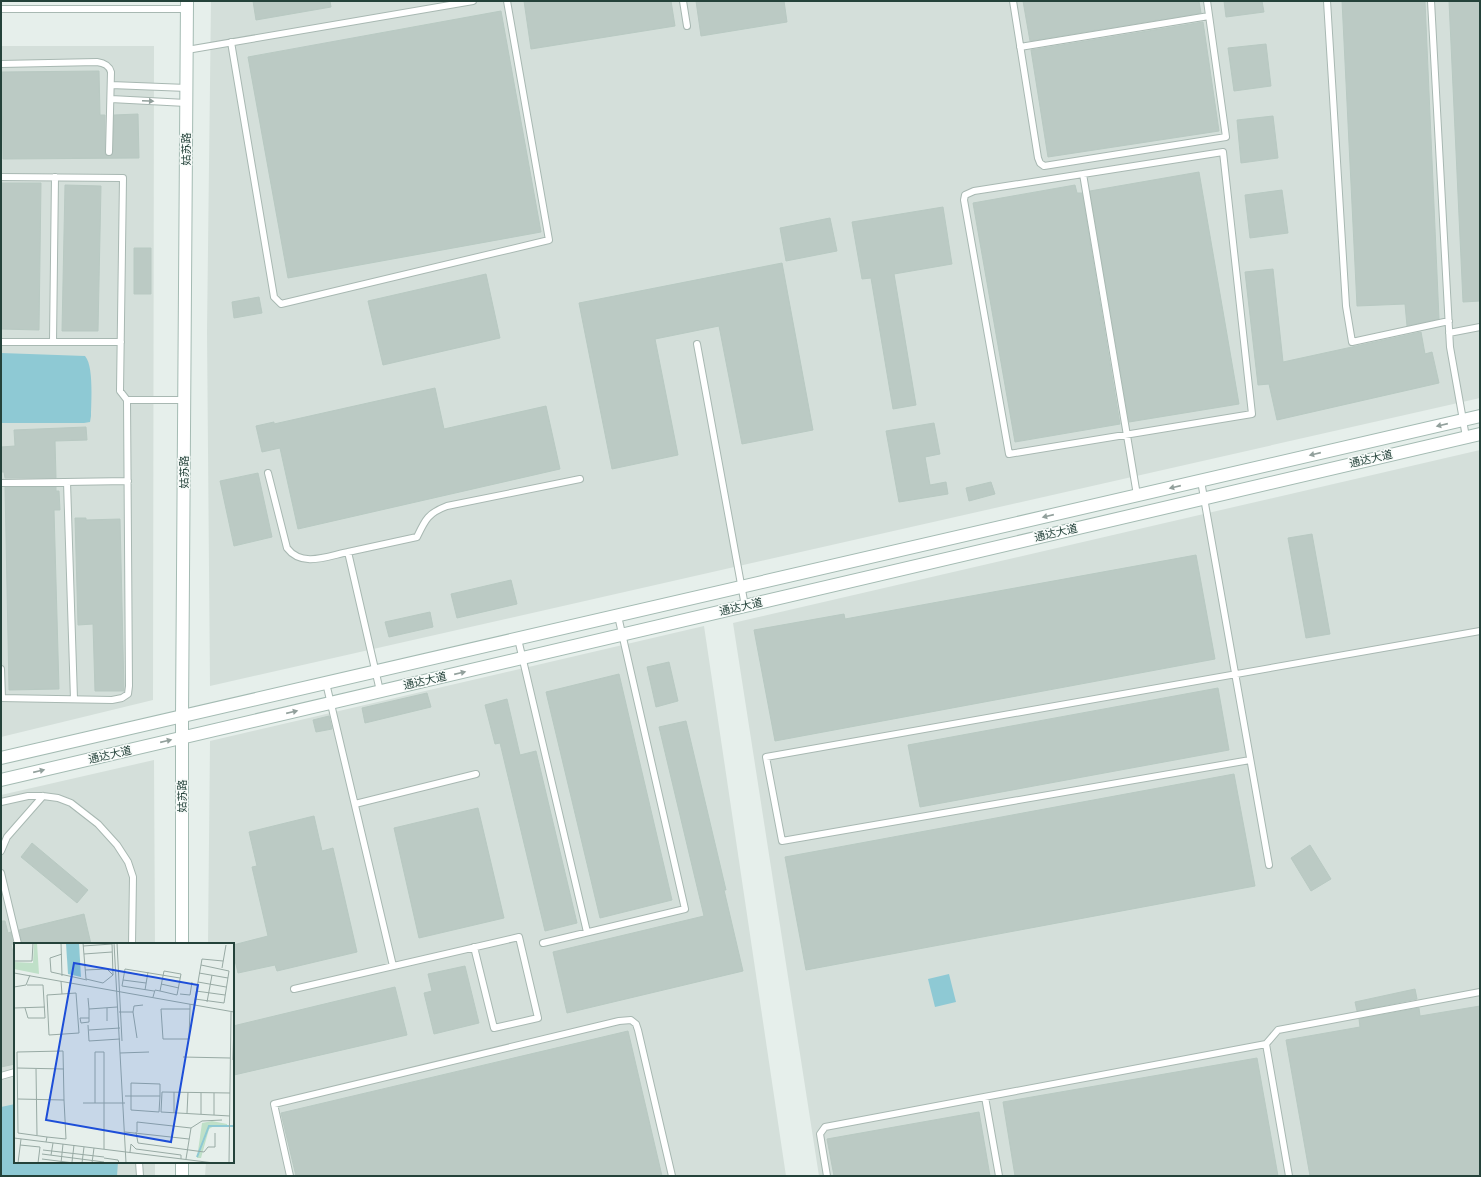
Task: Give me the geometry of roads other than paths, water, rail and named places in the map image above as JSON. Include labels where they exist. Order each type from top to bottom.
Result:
[{"type":"main road","name":"姑苏路","points":[[182,943],[182,717],[187,5]]},
{"type":"main road","name":"通达大道","points":[[1,758],[1480,416]]},
{"type":"main road","name":"通达大道","points":[[1,780],[1480,434]]},
{"type":"main road","points":[[182,1163],[182,1176]]},
{"type":"lane","points":[[55,1],[55,9]]},
{"type":"lane","points":[[137,1],[137,9]]},
{"type":"lane","points":[[187,50],[473,1]]},
{"type":"lane","points":[[231,42],[274,297],[281,304],[549,240],[507,1]]},
{"type":"lane","points":[[683,1],[687,26]]},
{"type":"lane","points":[[1013,1],[1038,158],[1040,163],[1044,166],[1226,137],[1207,1]]},
{"type":"lane","points":[[1327,1],[1346,306],[1352,342],[1449,321]]},
{"type":"lane","points":[[1432,1],[1450,347],[1466,437]]},
{"type":"lane","points":[[1,9],[137,9],[187,5]]},
{"type":"lane","points":[[1020,47],[1209,16]]},
{"type":"lane","points":[[1,64],[107,64],[110,68],[111,85],[108,152]]},
{"type":"lane","points":[[111,85],[186,88]]},
{"type":"lane","points":[[111,99],[186,103]]},
{"type":"lane","points":[[1223,152],[1252,414],[1127,436],[1009,454],[964,200],[965,196],[974,191],[1083,174],[1223,152]]},
{"type":"lane","points":[[1083,174],[1137,496]]},
{"type":"lane","points":[[1,177],[123,178],[120,391],[127,400],[128,694],[122,698],[112,700],[1,698],[1,669]]},
{"type":"lane","points":[[53,342],[55,177]]},
{"type":"lane","points":[[1449,333],[1480,327]]},
{"type":"lane","points":[[1,342],[121,342]]},
{"type":"lane","points":[[697,344],[745,606]]},
{"type":"lane","points":[[127,400],[184,400]]},
{"type":"lane","points":[[268,473],[287,548],[291,554],[302,559],[310,560],[417,537],[423,523],[431,513],[447,506],[580,479]]},
{"type":"lane","points":[[1,483],[128,481]]},
{"type":"lane","points":[[1201,481],[1269,865]]},
{"type":"lane","points":[[67,482],[74,699]]},
{"type":"lane","points":[[348,552],[380,691]]},
{"type":"lane","points":[[543,943],[685,909],[618,616]]},
{"type":"lane","points":[[1250,760],[782,841],[766,757],[1480,631]]},
{"type":"lane","points":[[518,639],[587,932]]},
{"type":"lane","points":[[326,683],[393,966]]},
{"type":"lane","points":[[354,804],[476,774]]},
{"type":"lane","points":[[1,802],[28,796],[58,798],[71,803],[98,824],[117,845],[128,862],[133,877],[132,943]]},
{"type":"lane","points":[[1,851],[7,837],[43,796]]},
{"type":"lane","points":[[1,873],[18,943]]},
{"type":"lane","points":[[294,989],[474,947],[519,937],[538,1018],[494,1028],[474,947]]},
{"type":"lane","points":[[827,1176],[820,1134],[825,1127],[1266,1044],[1278,1030],[1480,992]]},
{"type":"lane","points":[[290,1176],[274,1104],[619,1021],[631,1020],[636,1024],[638,1030],[672,1176]]},
{"type":"lane","points":[[1266,1044],[1289,1176]]},
{"type":"lane","points":[[1,1076],[14,1072]]},
{"type":"lane","points":[[986,1097],[999,1176]]},
{"type":"lane","points":[[140,1163],[140,1176]]},
{"type":"water","points":[[1,353],[85,356],[88,361],[91,376],[90,422],[1,423]]},
{"type":"water","points":[[949,974],[956,1002],[935,1007],[928,979]]},
{"type":"water","points":[[14,1104],[14,1163],[118,1163],[117,1176],[1,1176],[1,1107]]}]
